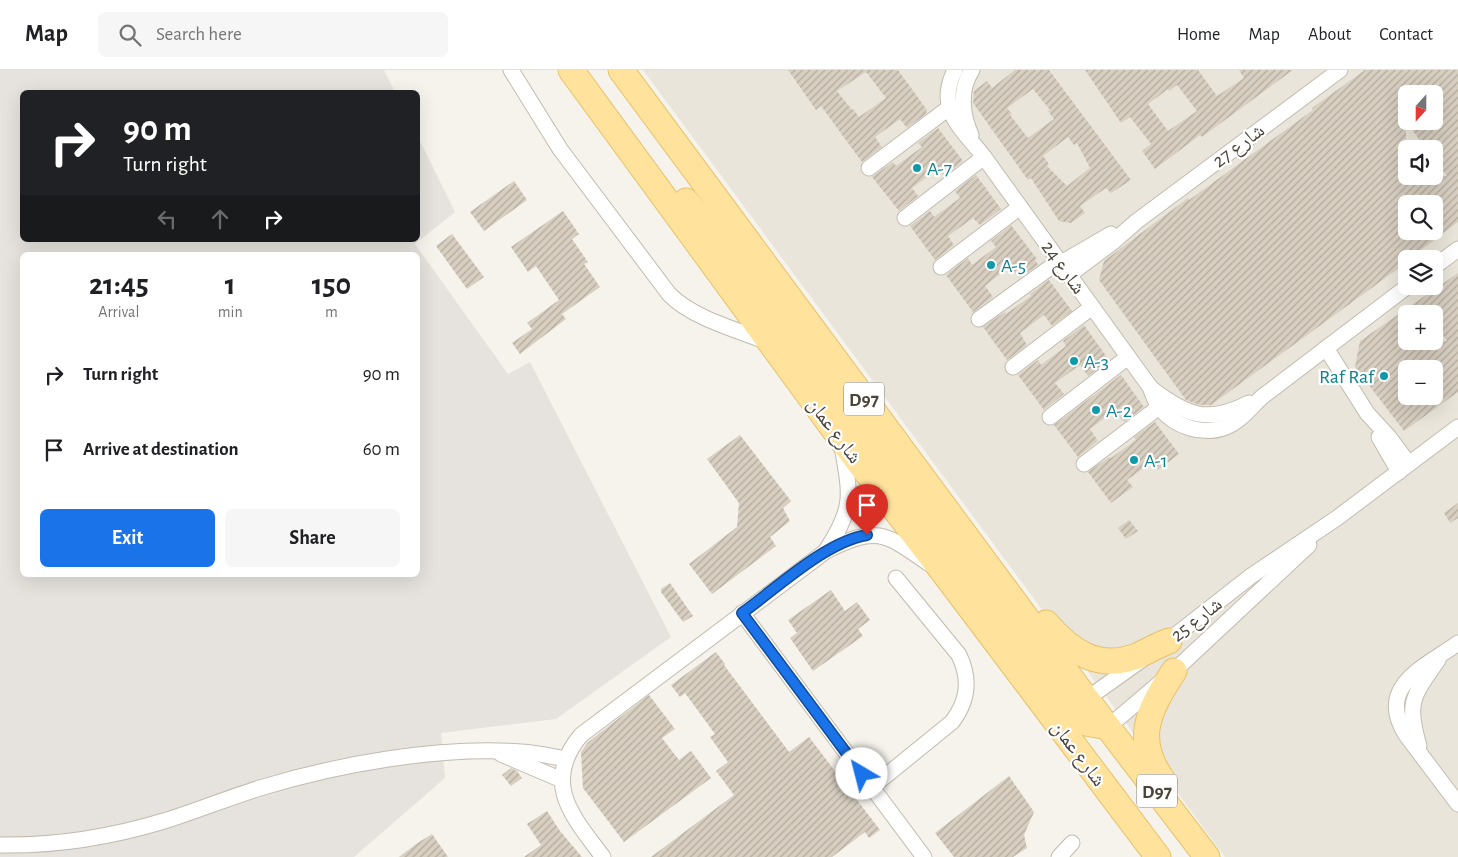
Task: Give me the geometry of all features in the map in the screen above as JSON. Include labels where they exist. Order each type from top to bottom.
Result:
[{"type":"main road","name":"شارع عمان","points":[[572,70],[841,440],[947,577],[1071,711]]},
{"type":"main road","name":"شارع عمان","points":[[621,70],[980,556],[1158,857]]},
{"type":"main road","points":[[620,136],[665,179],[730,253],[1071,711],[1086,723],[1108,727]]},
{"type":"main road","points":[[980,556],[1010,580],[1062,641],[1082,654],[1108,660],[1122,660],[1136,656],[1169,640]]},
{"type":"main road","points":[[1174,671],[1156,699],[1152,709],[1147,730],[1147,742],[1154,767],[1196,825],[1207,856]]},
{"type":"main road","name":"شارع عمان","points":[[1108,727],[1207,856]]},
{"type":"street","points":[[511,70],[560,149],[677,303],[772,344]]},
{"type":"street","points":[[955,70],[950,81],[948,99],[952,116],[980,152]]},
{"type":"street","points":[[972,70],[965,88],[963,103],[965,118],[980,152]]},
{"type":"street","name":"شارع 27","points":[[979,319],[1063,266],[1113,242],[1137,220],[1340,70]]},
{"type":"street","points":[[869,168],[950,107]]},
{"type":"street","points":[[905,218],[980,152]]},
{"type":"street","name":"شارع 24","points":[[980,152],[1150,387],[1159,407],[1170,418],[1187,428],[1207,431],[1226,427],[1243,416],[1262,396]]},
{"type":"street","points":[[941,267],[1020,206]]},
{"type":"street","points":[[1443,260],[1458,249]]},
{"type":"street","name":"شارع 24","points":[[1150,387],[1179,409],[1193,414],[1208,416],[1223,414],[1237,409],[1262,396],[1398,294]]},
{"type":"street","points":[[1013,367],[1092,306]]},
{"type":"street","points":[[1321,352],[1343,374],[1363,407],[1389,437],[1404,468]]},
{"type":"street","points":[[1050,417],[1128,357]]},
{"type":"street","points":[[1084,464],[1159,407]]},
{"type":"street","name":"شارع 25","points":[[1071,711],[1169,640],[1251,576],[1337,518],[1458,427]]},
{"type":"street","points":[[826,551],[843,523],[848,503],[848,482],[841,440]]},
{"type":"street","name":"شارع 25","points":[[1108,727],[1174,671],[1337,518]]},
{"type":"street","points":[[603,857],[572,815],[565,798],[562,780],[566,758],[575,742],[588,729],[826,551],[856,537],[878,536],[889,538],[947,577]]},
{"type":"street","points":[[872,787],[952,722],[962,707],[967,690],[965,666],[959,655],[896,578]]},
{"type":"street","points":[[742,613],[924,857]]},
{"type":"street","points":[[1458,643],[1442,655],[1418,688],[1413,704],[1412,720],[1422,755],[1458,804]]},
{"type":"street","points":[[0,845],[67,842],[116,834],[166,821],[261,787],[353,765],[413,756],[495,752],[524,752],[566,758]]},
{"type":"street","points":[[495,752],[562,780]]},
{"type":"street","points":[[1059,857],[1072,843]]},
{"type":"shaded area","points":[[0,70],[384,70],[394,90],[20,90],[20,242],[418,242],[415,244],[508,374],[530,362],[671,637],[556,719],[441,733],[445,778],[354,857],[0,857]]},
{"type":"shaded area","points":[[643,70],[1458,70],[1458,857],[1225,857]]},
{"type":"shaded area","points":[[420,141],[455,212],[420,240]]},
{"type":"building","points":[[788,70],[898,70],[927,110],[927,113],[907,128],[900,119],[875,137],[882,147],[862,162],[821,106],[816,110]],"holes":[[[866,72],[886,98],[859,117],[837,91]]]},
{"type":"building","points":[[1015,70],[1049,70],[1131,180],[1111,193],[1106,188],[1080,206],[1085,213],[1071,223],[1059,221],[1031,178],[1028,180],[973,103],[974,91],[987,81],[992,88]],"holes":[[[1033,89],[1050,110],[1048,111],[1054,119],[1028,138],[1010,115],[1012,114],[1007,108]],[[1068,137],[1074,145],[1077,143],[1090,168],[1067,186],[1047,166],[1049,164],[1043,156]]]},
{"type":"building","points":[[1085,70],[1198,70],[1217,96],[1244,78],[1239,70],[1293,70],[1155,169],[1142,151],[1151,144],[1130,117],[1121,123]],"holes":[[[1177,85],[1197,111],[1168,131],[1148,104],[1168,89],[1169,91]]]},
{"type":"building","points":[[1365,70],[1458,70],[1458,222],[1443,233],[1443,195],[1398,195],[1398,240],[1434,240],[1421,250],[1398,250],[1398,269],[1211,405],[1200,405],[1186,400],[1099,280],[1104,261],[1188,198],[1189,200],[1313,110],[1312,108]],"holes":[[[1398,85],[1443,85],[1443,130],[1412,130],[1420,140],[1443,140],[1443,171],[1447,176],[1443,176],[1443,185],[1398,185],[1398,140],[1406,140],[1406,130],[1398,130]]]},
{"type":"building","name":"A-7","points":[[938,128],[963,161],[944,176],[938,169],[912,188],[918,196],[899,211],[872,177],[893,162],[896,166],[922,147],[918,143]]},
{"type":"building","points":[[976,175],[1001,209],[980,225],[973,218],[948,236],[954,245],[935,260],[910,226],[930,211],[934,217],[960,198],[955,191]]},
{"type":"building","points":[[514,181],[527,200],[484,231],[470,212]]},
{"type":"building","points":[[563,211],[579,234],[572,239],[588,262],[584,264],[600,287],[562,314],[566,319],[520,354],[512,343],[532,329],[527,323],[559,300],[536,266],[528,272],[511,247]]},
{"type":"building","name":"A-5","points":[[1011,225],[1037,259],[1035,260],[1038,265],[1019,278],[1010,266],[985,286],[993,297],[973,312],[946,275],[968,258],[972,265],[996,247],[991,241]]},
{"type":"building","points":[[452,234],[484,277],[467,289],[436,246]]},
{"type":"building","name":"Raf Raf","points":[[1458,273],[1458,392],[1443,403],[1443,360],[1398,360],[1398,405],[1440,405],[1404,431],[1355,367],[1360,341],[1398,315],[1398,350],[1443,350],[1443,341],[1447,341],[1443,335],[1443,305],[1412,305],[1426,295],[1443,295],[1443,283]]},
{"type":"building","points":[[1049,280],[1072,311],[1052,326],[1044,315],[1020,333],[1027,345],[1007,360],[983,327],[1005,312],[1006,314]]},
{"type":"building","name":"A-3","points":[[1084,325],[1109,360],[1088,376],[1080,365],[1055,383],[1064,394],[1044,410],[1018,375],[1038,360],[1041,365],[1066,346],[1063,341]]},
{"type":"building","name":"A-2","points":[[1121,375],[1144,407],[1124,422],[1114,411],[1090,429],[1098,441],[1078,457],[1054,425]]},
{"type":"building","name":"A-1","points":[[1155,422],[1179,454],[1158,470],[1152,462],[1127,480],[1133,487],[1111,503],[1088,472],[1136,440],[1134,437]]},
{"type":"building","points":[[740,435],[791,501],[783,508],[790,521],[770,537],[776,546],[712,594],[689,564],[737,527],[739,503],[707,459]]},
{"type":"building","points":[[1458,503],[1458,518],[1450,523],[1444,513]]},
{"type":"building","points":[[1129,520],[1138,531],[1126,539],[1118,528]]},
{"type":"building","points":[[670,583],[693,616],[683,622],[661,592],[661,589]]},
{"type":"building","points":[[831,590],[845,611],[857,602],[870,620],[858,629],[863,636],[813,671],[790,638],[797,633],[788,620]]},
{"type":"building","points":[[716,652],[789,752],[809,737],[880,830],[869,838],[865,832],[832,857],[651,857],[734,795],[716,771],[728,762],[710,737],[715,734],[685,693],[680,697],[671,685]]},
{"type":"building","points":[[649,695],[675,729],[662,738],[679,760],[691,751],[711,778],[624,842],[583,788],[581,752],[588,742]]},
{"type":"building","points":[[511,768],[517,771],[522,778],[511,786],[502,775]]},
{"type":"building","points":[[1009,776],[1034,812],[1024,835],[1027,848],[1013,857],[954,857],[935,833]]},
{"type":"building","points":[[547,811],[560,831],[582,857],[524,857],[541,845],[527,824]]},
{"type":"building","points":[[432,834],[448,857],[399,857],[416,844]]},
{"type":"place","name":"A-7","points":[[917,168]]},
{"type":"place","name":"A-5","points":[[991,265]]},
{"type":"place","name":"A-3","points":[[1074,361]]},
{"type":"place","name":"Raf Raf","points":[[1384,376]]},
{"type":"place","name":"A-2","points":[[1096,410]]},
{"type":"place","name":"A-1","points":[[1134,460]]},
{"type":"route","points":[[862,774],[742,613],[826,551],[856,537],[867,535]]}]
